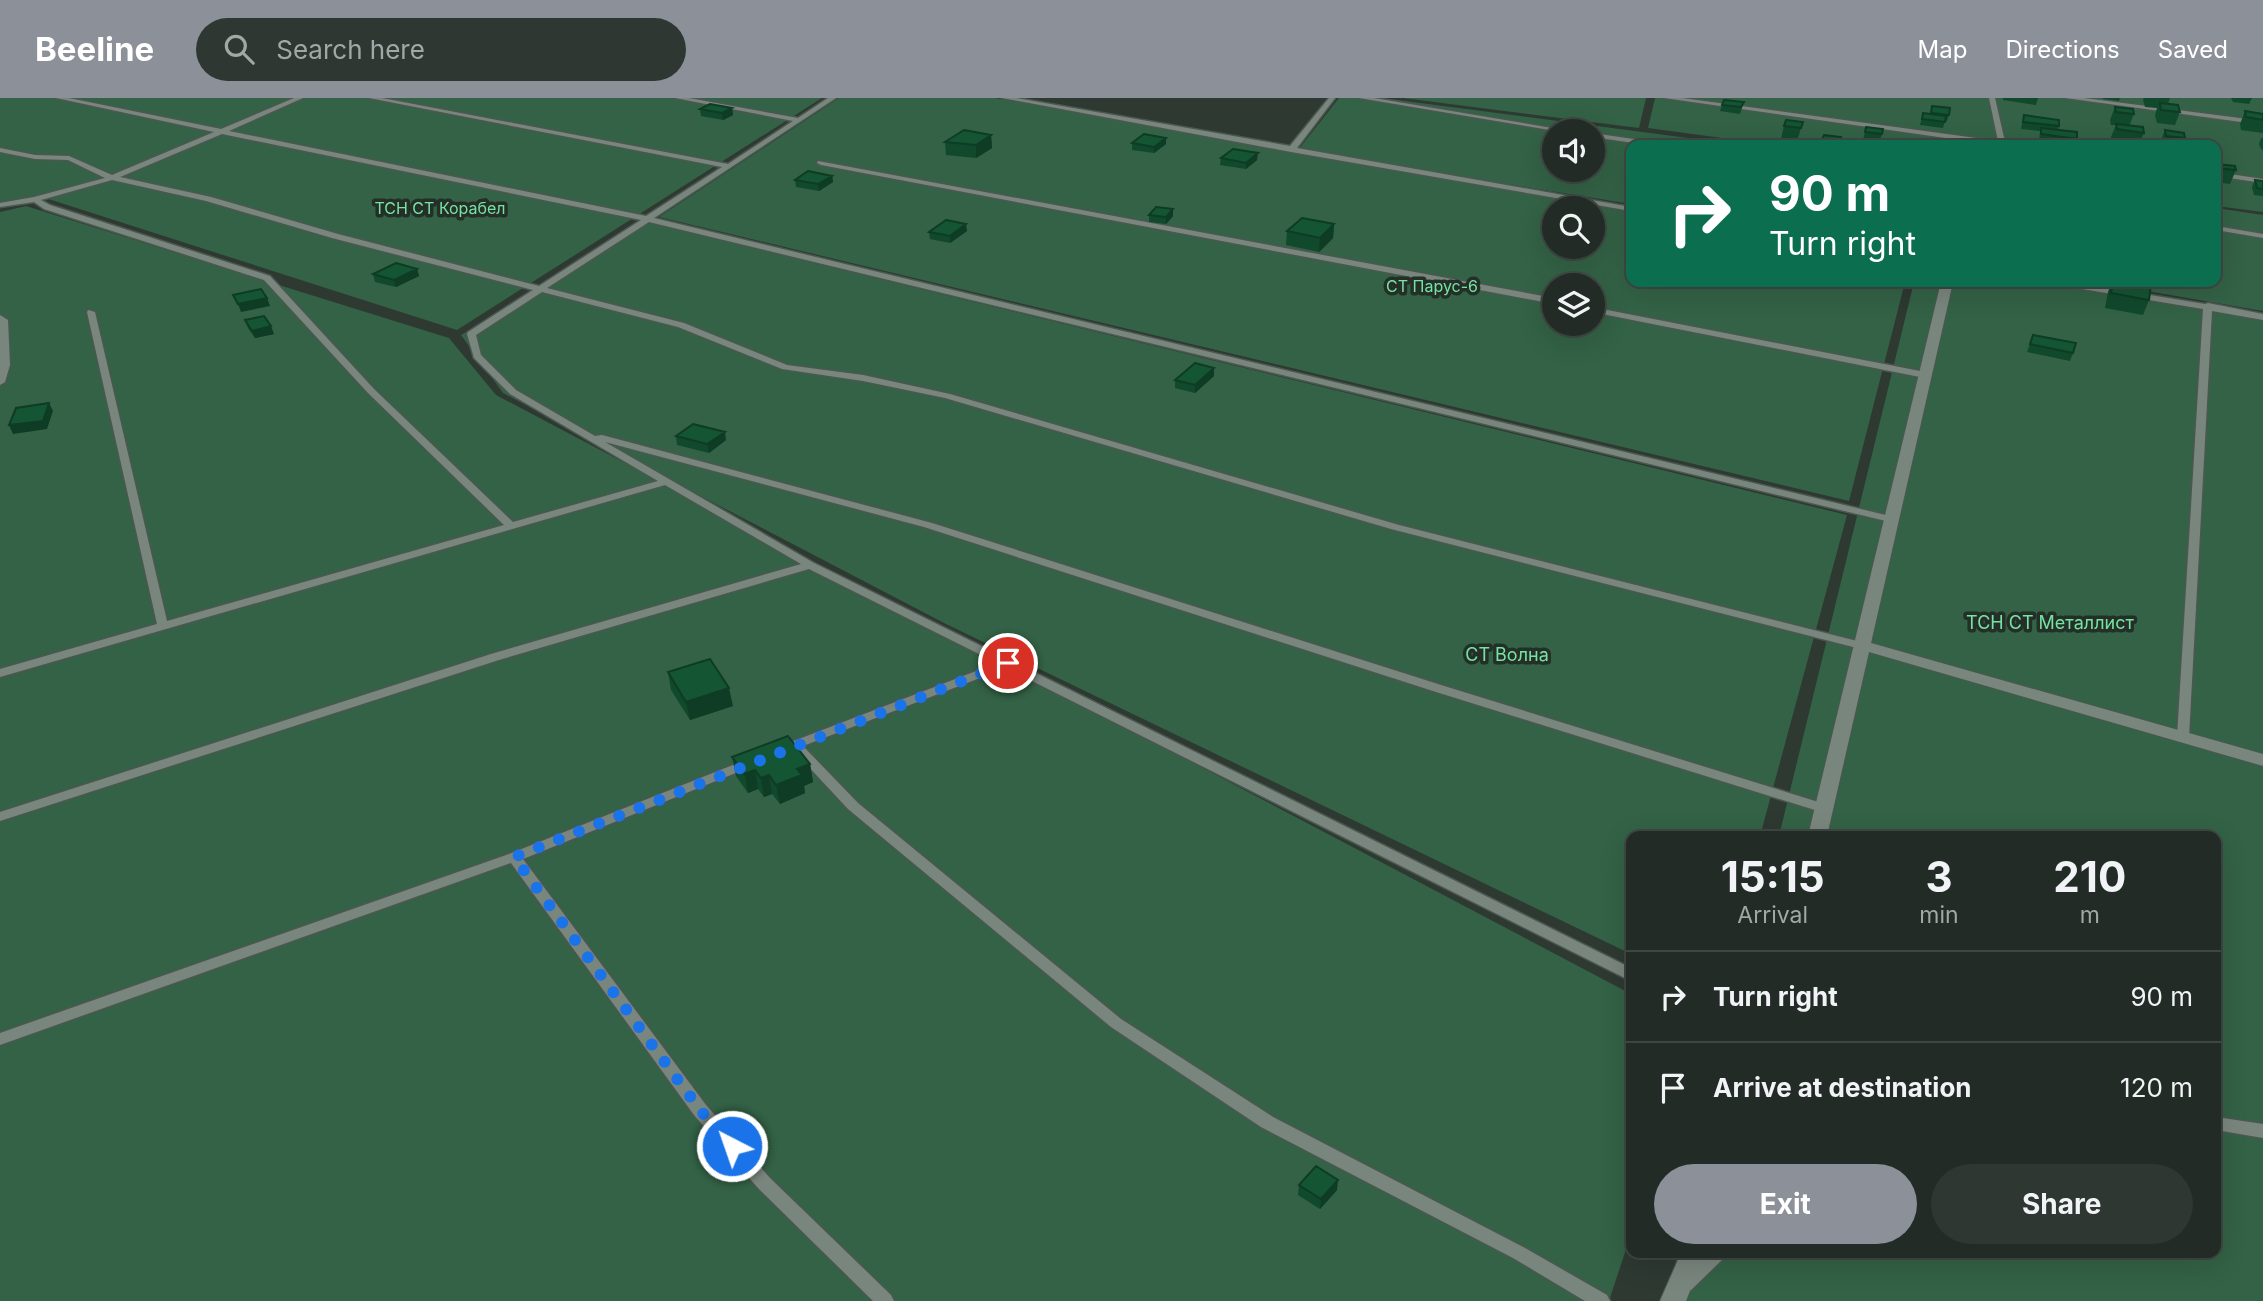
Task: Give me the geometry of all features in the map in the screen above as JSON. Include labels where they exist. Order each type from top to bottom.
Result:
[{"type":"street","points":[[1818,831],[1946,287]]},
{"type":"street","points":[[1861,645],[2263,760]]},
{"type":"street","points":[[1675,1296],[1691,1258]]},
{"type":"lane","points":[[59,98],[648,219],[1890,519]]},
{"type":"lane","points":[[0,205],[35,200],[112,178],[300,98]]},
{"type":"lane","points":[[372,98],[729,166]]},
{"type":"lane","points":[[678,98],[799,120]]},
{"type":"lane","points":[[833,98],[471,334],[477,356],[513,392],[810,565],[1626,972]]},
{"type":"lane","points":[[1005,98],[1626,208]]},
{"type":"lane","points":[[1292,150],[1332,98]]},
{"type":"lane","points":[[1362,98],[1542,127]]},
{"type":"lane","points":[[1667,98],[1702,100],[1969,140]]},
{"type":"lane","points":[[1992,98],[2001,140]]},
{"type":"lane","points":[[2068,98],[2263,123]]},
{"type":"lane","points":[[2138,98],[2142,108]]},
{"type":"lane","points":[[1605,137],[1626,140]]},
{"type":"lane","points":[[0,150],[35,158],[69,158],[112,178],[208,199],[335,236],[543,287],[681,325],[785,368],[863,378],[947,396],[1395,527],[1861,645]]},
{"type":"lane","points":[[821,163],[1542,299]]},
{"type":"lane","points":[[2221,175],[2263,181]]},
{"type":"lane","points":[[35,200],[47,207],[267,278],[371,391],[510,526]]},
{"type":"lane","points":[[2221,229],[2263,236]]},
{"type":"lane","points":[[2089,287],[2263,317]]},
{"type":"lane","points":[[2183,737],[2208,306]]},
{"type":"lane","points":[[91,312],[162,624]]},
{"type":"lane","points":[[1605,312],[1925,374]]},
{"type":"lane","points":[[0,318],[4,320],[5,365],[0,382]]},
{"type":"lane","points":[[582,433],[928,525],[1437,688],[1824,808]]},
{"type":"lane","points":[[0,673],[162,624],[665,482]]},
{"type":"lane","points":[[0,817],[495,657],[810,565]]},
{"type":"lane","points":[[0,1039],[514,857],[1008,663]]},
{"type":"lane","points":[[795,745],[853,806],[1116,1023],[1267,1122],[1519,1253],[1601,1301]]},
{"type":"lane","points":[[514,857],[700,1110],[764,1183],[885,1301]]},
{"type":"lane","points":[[2221,1125],[2263,1130]]},
{"type":"lane","points":[[1675,1296],[1713,1258]]},
{"type":"green space","name":"ТСН СТ Корабел","points":[[0,98],[822,98],[457,330],[36,195],[0,204]]},
{"type":"green space","name":"СТ Парус-6","points":[[839,98],[995,98],[1298,150],[1339,98],[1382,98],[1543,119],[1542,182],[1605,182],[1605,127],[1704,140],[1626,140],[1626,203],[1605,200],[1605,196],[1582,196],[1464,177],[1573,196],[1542,196],[1542,259],[1605,259],[1605,201],[1626,205],[1626,287],[1904,287],[1849,501],[659,217]]},
{"type":"green space","points":[[1403,98],[1646,98],[1639,128],[1605,124],[1605,119],[1568,119]]},
{"type":"green space","points":[[1655,98],[2263,98],[2263,212],[2221,207],[2221,140],[1737,140],[1648,128]]},
{"type":"green space","points":[[26,206],[449,338],[496,395],[1626,991],[1626,1249],[1609,1301],[0,1301],[0,212]]},
{"type":"green space","points":[[2221,209],[2263,215],[2263,311],[2124,287],[2221,287]]},
{"type":"green space","name":"СТ Волна","points":[[650,223],[1847,515],[1761,831],[1626,831],[1626,952],[946,624],[503,393],[461,335]]},
{"type":"green space","name":"ТСН СТ Металлист","points":[[1913,287],[2101,287],[2263,316],[2263,1301],[1666,1301],[1677,1258],[2221,1258],[2221,831],[1780,831]]},
{"type":"building","points":[[1724,100],[1744,102],[1741,107],[1722,105]]},
{"type":"building","points":[[2160,103],[2178,105],[2180,112],[2161,110]]},
{"type":"building","points":[[710,104],[732,108],[722,113],[700,109]]},
{"type":"building","points":[[1932,106],[1950,108],[1949,115],[1931,113]]},
{"type":"building","points":[[2115,107],[2133,109],[2134,114],[2116,112]]},
{"type":"building","points":[[2245,111],[2263,114],[2263,120],[2246,117]]},
{"type":"building","points":[[1923,113],[1946,116],[1945,122],[1922,119]]},
{"type":"building","points":[[2024,115],[2059,120],[2059,126],[2023,122]]},
{"type":"building","points":[[1786,120],[1803,122],[1801,128],[1784,126]]},
{"type":"building","points":[[2116,124],[2143,127],[2144,133],[2117,129]]},
{"type":"building","points":[[1866,127],[1883,129],[1882,134],[1865,132]]},
{"type":"building","points":[[2041,128],[2077,132],[2077,139],[2041,134]]},
{"type":"building","points":[[964,130],[991,135],[976,145],[945,142]]},
{"type":"building","points":[[2165,130],[2184,133],[2185,138],[2166,136]]},
{"type":"building","points":[[1144,134],[1166,138],[1154,147],[1132,143]]},
{"type":"building","points":[[1824,135],[1841,137],[1840,140],[1822,140]]},
{"type":"building","points":[[1233,149],[1258,153],[1246,163],[1221,158]]},
{"type":"building","points":[[2221,165],[2235,166],[2236,170],[2221,168]]},
{"type":"building","points":[[808,171],[832,176],[818,184],[795,180]]},
{"type":"building","points":[[2255,180],[2263,181],[2263,189],[2257,188]]},
{"type":"building","points":[[1156,207],[1173,209],[1166,217],[1149,215]]},
{"type":"building","points":[[1302,218],[1334,224],[1320,238],[1287,231]]},
{"type":"building","points":[[946,220],[966,224],[950,236],[929,232]]},
{"type":"building","points":[[396,263],[417,269],[394,280],[373,274]]},
{"type":"building","points":[[2112,287],[2151,287],[2149,300],[2111,293]]},
{"type":"building","points":[[261,289],[267,298],[238,304],[233,295]]},
{"type":"building","points":[[264,316],[271,326],[252,331],[245,320]]},
{"type":"building","points":[[2033,335],[2076,343],[2073,353],[2030,344]]},
{"type":"building","points":[[1195,363],[1214,368],[1195,385],[1175,380]]},
{"type":"building","points":[[49,403],[43,421],[9,425],[16,408]]},
{"type":"building","points":[[693,424],[725,432],[707,444],[676,436]]},
{"type":"building","points":[[710,659],[729,688],[686,702],[668,672]]},
{"type":"building","points":[[788,736],[810,764],[797,769],[802,775],[776,785],[769,775],[761,778],[755,770],[745,774],[732,757]]},
{"type":"building","points":[[1316,1166],[1338,1180],[1321,1199],[1299,1185]]},
{"type":"route","points":[[732,1146],[700,1110],[514,857],[1008,663]]}]
